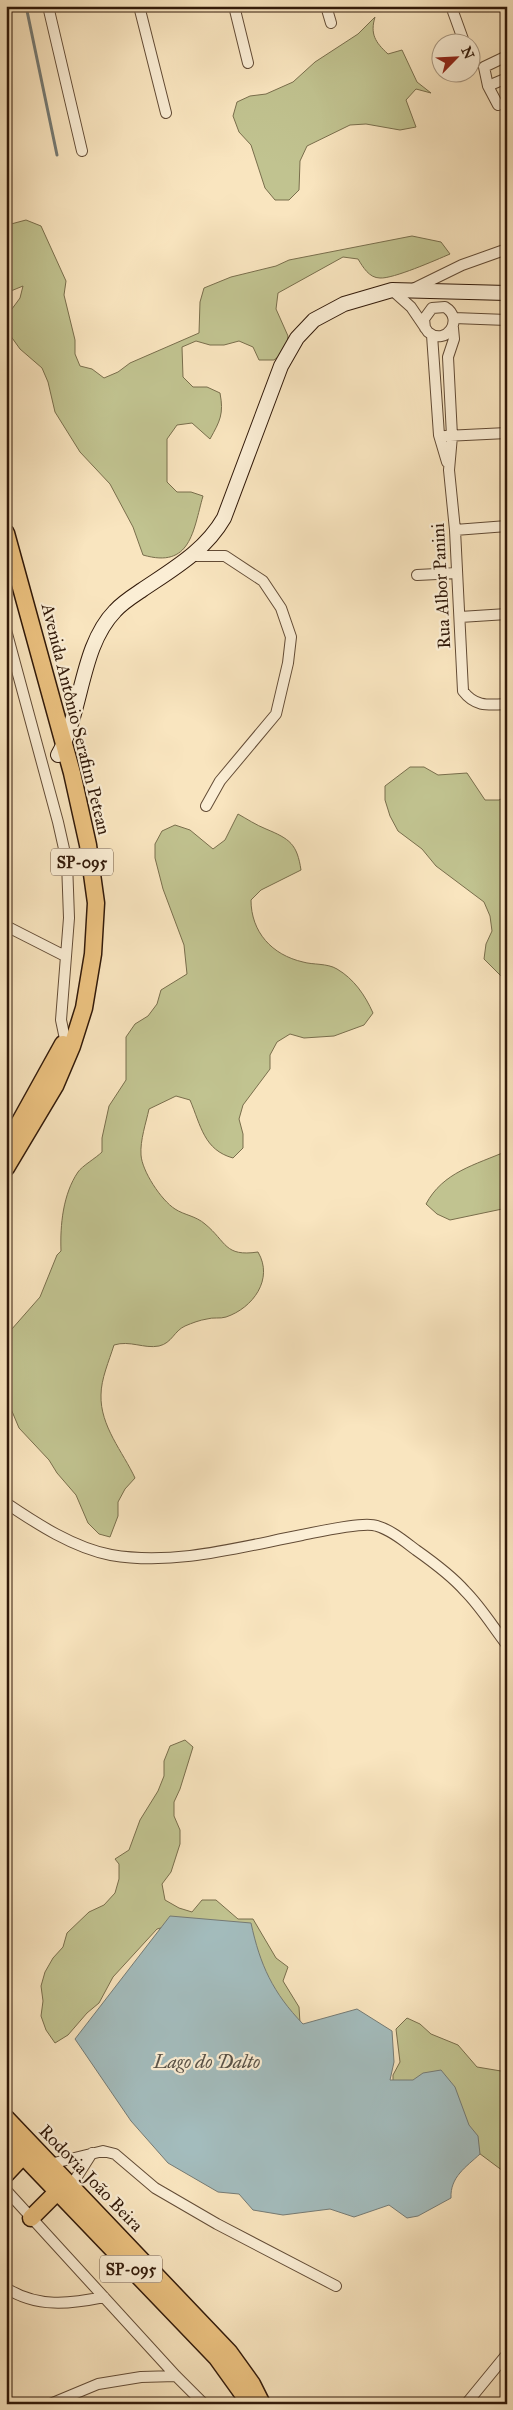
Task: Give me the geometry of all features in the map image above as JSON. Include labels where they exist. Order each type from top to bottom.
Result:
[{"type":"main road","name":"Avenida Antônio Serafim Petean","points":[[6,533],[57,718],[61,749],[82,858],[86,906],[80,979],[65,1039],[6,1148]]},
{"type":"main road","name":"Avenida Antônio Serafim Petean","points":[[6,569],[81,809],[96,903],[93,954],[84,1008],[72,1046],[55,1086],[6,1168]]},
{"type":"main road","name":"Rodovia João Beira","points":[[6,2118],[50,2164],[64,2189],[217,2358],[250,2404]]},
{"type":"main road","name":"Rodovia João Beira","points":[[6,2138],[23,2156],[64,2189],[229,2352],[252,2384],[262,2404]]},
{"type":"main road","points":[[6,2174],[23,2156]]},
{"type":"main road","points":[[31,2218],[64,2189]]},
{"type":"street","points":[[48,6],[82,151]]},
{"type":"street","points":[[139,6],[166,113]]},
{"type":"street","points":[[234,6],[248,63]]},
{"type":"street","points":[[326,6],[330,23]]},
{"type":"street","points":[[451,6],[460,32]]},
{"type":"street","points":[[498,105],[488,86],[484,67],[507,56]]},
{"type":"street","points":[[488,86],[507,78]]},
{"type":"street","points":[[413,289],[462,265],[507,249]]},
{"type":"street","points":[[61,749],[76,709],[93,648],[102,629],[115,611],[192,556],[216,532],[224,518],[281,366],[297,338],[314,320],[344,304],[392,290],[413,289],[507,293]]},
{"type":"street","points":[[392,290],[411,307],[429,331],[442,336],[452,319]]},
{"type":"street","points":[[447,291],[454,339],[448,357],[452,436],[449,470]]},
{"type":"street","points":[[449,470],[439,436],[429,331],[424,319],[432,308],[440,306],[452,319],[507,320]]},
{"type":"street","points":[[439,436],[507,433]]},
{"type":"street","name":"Rua Albor Panini","points":[[449,470],[455,530],[463,691],[469,699],[481,705],[507,704]]},
{"type":"street","points":[[455,530],[507,526]]},
{"type":"street","points":[[192,556],[225,556],[263,581],[281,608],[291,637],[288,663],[276,714],[220,781],[206,806]]},
{"type":"street","points":[[417,575],[457,573]]},
{"type":"street","points":[[460,617],[507,614]]},
{"type":"street","points":[[6,630],[67,862],[69,918],[61,1020],[65,1039]]},
{"type":"street","points":[[57,718],[66,718],[76,709]]},
{"type":"street","points":[[6,926],[65,956]]},
{"type":"street","points":[[6,1503],[57,1534],[81,1544],[110,1555],[142,1558],[178,1557],[215,1552],[314,1532],[375,1525],[396,1536],[453,1578],[477,1604],[507,1645]]},
{"type":"street","points":[[50,2164],[103,2151],[115,2154],[155,2188],[217,2224],[336,2286]]},
{"type":"street","points":[[64,2189],[92,2153]]},
{"type":"street","points":[[6,2190],[176,2376],[204,2404]]},
{"type":"street","points":[[6,2288],[17,2295],[36,2302],[71,2304],[104,2297]]},
{"type":"street","points":[[466,2404],[507,2354]]},
{"type":"street","points":[[50,2404],[98,2384],[141,2377],[176,2376]]},
{"type":"green space","points":[[375,17],[373,33],[380,46],[388,54],[402,50],[417,82],[431,93],[416,89],[406,100],[416,127],[400,130],[366,124],[350,125],[307,146],[300,161],[299,190],[289,200],[275,200],[265,188],[251,145],[239,132],[233,116],[237,102],[250,96],[266,94],[293,82],[315,62],[358,34]]},
{"type":"green space","points":[[26,220],[41,226],[66,281],[64,295],[75,340],[75,354],[80,366],[92,369],[104,378],[118,372],[130,363],[199,333],[200,302],[204,288],[231,277],[276,266],[289,260],[412,236],[441,242],[450,254],[386,278],[376,278],[370,274],[364,269],[358,259],[343,257],[278,293],[276,309],[288,336],[286,351],[274,360],[259,360],[253,347],[239,341],[224,345],[210,345],[196,341],[182,347],[183,377],[193,387],[207,387],[220,393],[221,412],[219,422],[210,439],[192,423],[177,425],[167,439],[167,482],[177,492],[191,492],[203,496],[192,534],[187,544],[180,552],[171,557],[159,558],[143,555],[133,527],[110,484],[80,452],[55,412],[48,382],[42,368],[20,349],[6,327],[6,317],[20,298],[23,286],[6,293],[6,230],[10,228],[11,224]]},
{"type":"green space","points":[[410,767],[424,767],[438,775],[467,773],[485,800],[499,800],[507,796],[507,982],[484,959],[486,944],[492,931],[490,916],[484,902],[436,866],[422,849],[398,831],[390,816],[385,800],[385,786]]},
{"type":"green space","points":[[238,814],[287,840],[297,854],[301,870],[261,890],[251,900],[252,912],[259,932],[273,948],[292,959],[333,967],[343,973],[358,988],[373,1013],[364,1025],[334,1036],[304,1038],[290,1034],[277,1042],[270,1055],[270,1069],[243,1105],[239,1119],[243,1134],[243,1148],[233,1158],[223,1154],[210,1143],[201,1128],[190,1100],[176,1096],[149,1109],[142,1138],[141,1155],[145,1169],[158,1192],[175,1209],[205,1224],[232,1250],[247,1253],[258,1252],[264,1272],[262,1282],[252,1300],[236,1313],[221,1318],[204,1319],[185,1326],[167,1342],[159,1346],[153,1347],[126,1343],[114,1345],[102,1383],[102,1406],[108,1428],[135,1478],[125,1489],[118,1502],[118,1516],[110,1537],[99,1534],[88,1523],[76,1495],[57,1473],[49,1460],[19,1428],[6,1397],[6,1339],[11,1330],[40,1297],[57,1255],[61,1251],[64,1210],[73,1181],[80,1170],[102,1152],[102,1138],[109,1106],[126,1080],[126,1037],[135,1024],[148,1016],[157,1004],[161,990],[187,974],[184,945],[163,889],[155,858],[155,844],[162,831],[175,825],[190,830],[213,849],[225,840]]},
{"type":"green space","points":[[507,1151],[507,1208],[450,1220],[437,1214],[426,1204],[441,1184],[451,1177],[472,1165]]},
{"type":"green space","points":[[185,1740],[193,1747],[174,1802],[174,1816],[180,1830],[180,1844],[171,1872],[162,1884],[165,1900],[179,1908],[192,1912],[202,1900],[216,1900],[238,1919],[253,1919],[276,1958],[288,1967],[283,1981],[299,2007],[300,2023],[172,1925],[157,1929],[113,1977],[99,2003],[87,2013],[68,2035],[55,2043],[46,2030],[41,2016],[43,2001],[41,1986],[45,1972],[53,1958],[63,1947],[67,1933],[89,1912],[104,1905],[115,1893],[119,1879],[119,1864],[115,1859],[129,1850],[140,1820],[158,1791],[164,1776],[164,1761],[170,1746]]},
{"type":"green space","points":[[407,2018],[420,2024],[431,2034],[458,2045],[477,2067],[507,2072],[507,2174],[393,2089],[393,2075],[400,2062],[396,2029]]},
{"type":"water","name":"Lago do Dalto","points":[[170,1916],[251,1923],[263,1965],[269,1978],[283,2001],[303,2024],[357,2009],[392,2031],[394,2062],[390,2080],[413,2080],[423,2073],[441,2070],[455,2087],[469,2125],[478,2136],[480,2154],[456,2178],[451,2191],[451,2198],[418,2216],[407,2218],[389,2205],[354,2217],[330,2209],[283,2215],[253,2210],[239,2194],[218,2192],[168,2163],[131,2121],[75,2039]]},
{"type":"waterway","points":[[26,6],[57,155]]}]
